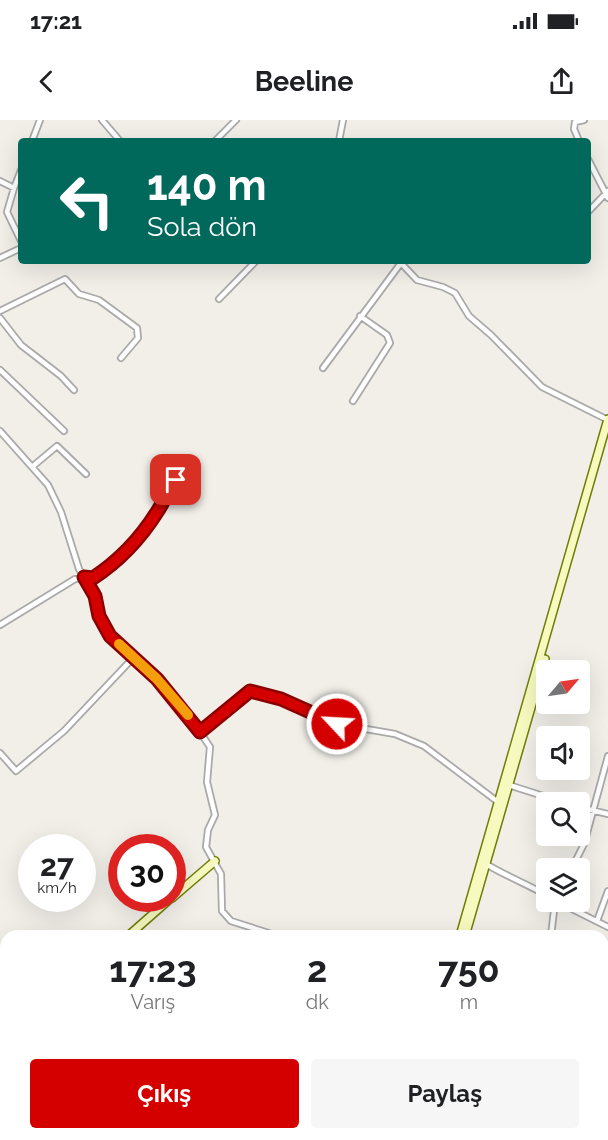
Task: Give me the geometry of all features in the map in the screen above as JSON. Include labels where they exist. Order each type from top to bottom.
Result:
[{"type":"street","points":[[33,138],[40,120]]},
{"type":"street","points":[[102,120],[117,138]]},
{"type":"street","points":[[218,138],[236,120]]},
{"type":"street","points":[[340,138],[343,120]]},
{"type":"street","points":[[578,138],[574,129],[575,122],[584,120]]},
{"type":"street","points":[[591,165],[607,194],[591,209]]},
{"type":"street","points":[[0,181],[14,188]]},
{"type":"street","points":[[18,181],[7,212],[18,235]]},
{"type":"street","points":[[0,258],[18,249]]},
{"type":"street","points":[[219,299],[253,264]]},
{"type":"street","points":[[322,368],[399,264]]},
{"type":"street","points":[[402,264],[417,280],[443,286],[455,293],[469,316],[542,387],[608,419],[467,930]]},
{"type":"street","points":[[0,311],[65,279],[79,294],[99,300],[137,328],[138,338],[121,358]]},
{"type":"street","points":[[354,401],[390,341],[387,335],[360,316]]},
{"type":"street","points":[[0,318],[21,345],[61,376],[74,390]]},
{"type":"street","points":[[0,370],[64,431]]},
{"type":"street","points":[[0,431],[48,485],[61,512],[84,577],[95,596],[99,616],[110,636],[157,679],[210,747],[207,782],[215,815],[208,830],[206,847],[221,874],[222,910],[231,921],[259,930]]},
{"type":"street","points":[[462,930],[608,436]]},
{"type":"street","points":[[32,466],[57,446],[86,474]]},
{"type":"street","points":[[0,625],[64,585],[84,577],[93,578],[114,564],[130,548],[158,512],[164,496],[176,480]]},
{"type":"street","points":[[0,753],[16,771],[64,731],[134,657]]},
{"type":"street","points":[[200,732],[250,691],[281,699],[337,724],[394,734],[424,746],[498,802]]},
{"type":"street","points":[[577,858],[584,844],[608,756]]},
{"type":"street","points":[[506,784],[536,794]]},
{"type":"street","points":[[590,809],[608,814]]},
{"type":"street","points":[[186,886],[215,861]]},
{"type":"street","points":[[486,864],[508,878],[536,888]]},
{"type":"street","points":[[597,921],[608,891]]},
{"type":"street","points":[[135,930],[156,912]]},
{"type":"street","points":[[551,930],[554,912]]},
{"type":"street","points":[[578,912],[608,927]]},
{"type":"slow traffic","points":[[119,644],[157,679],[188,715]]},
{"type":"route","points":[[176,480],[164,496],[158,512],[130,548],[114,564],[93,578],[84,577],[95,596],[99,616],[110,636],[157,679],[200,732],[250,691],[281,699],[337,724]]}]
